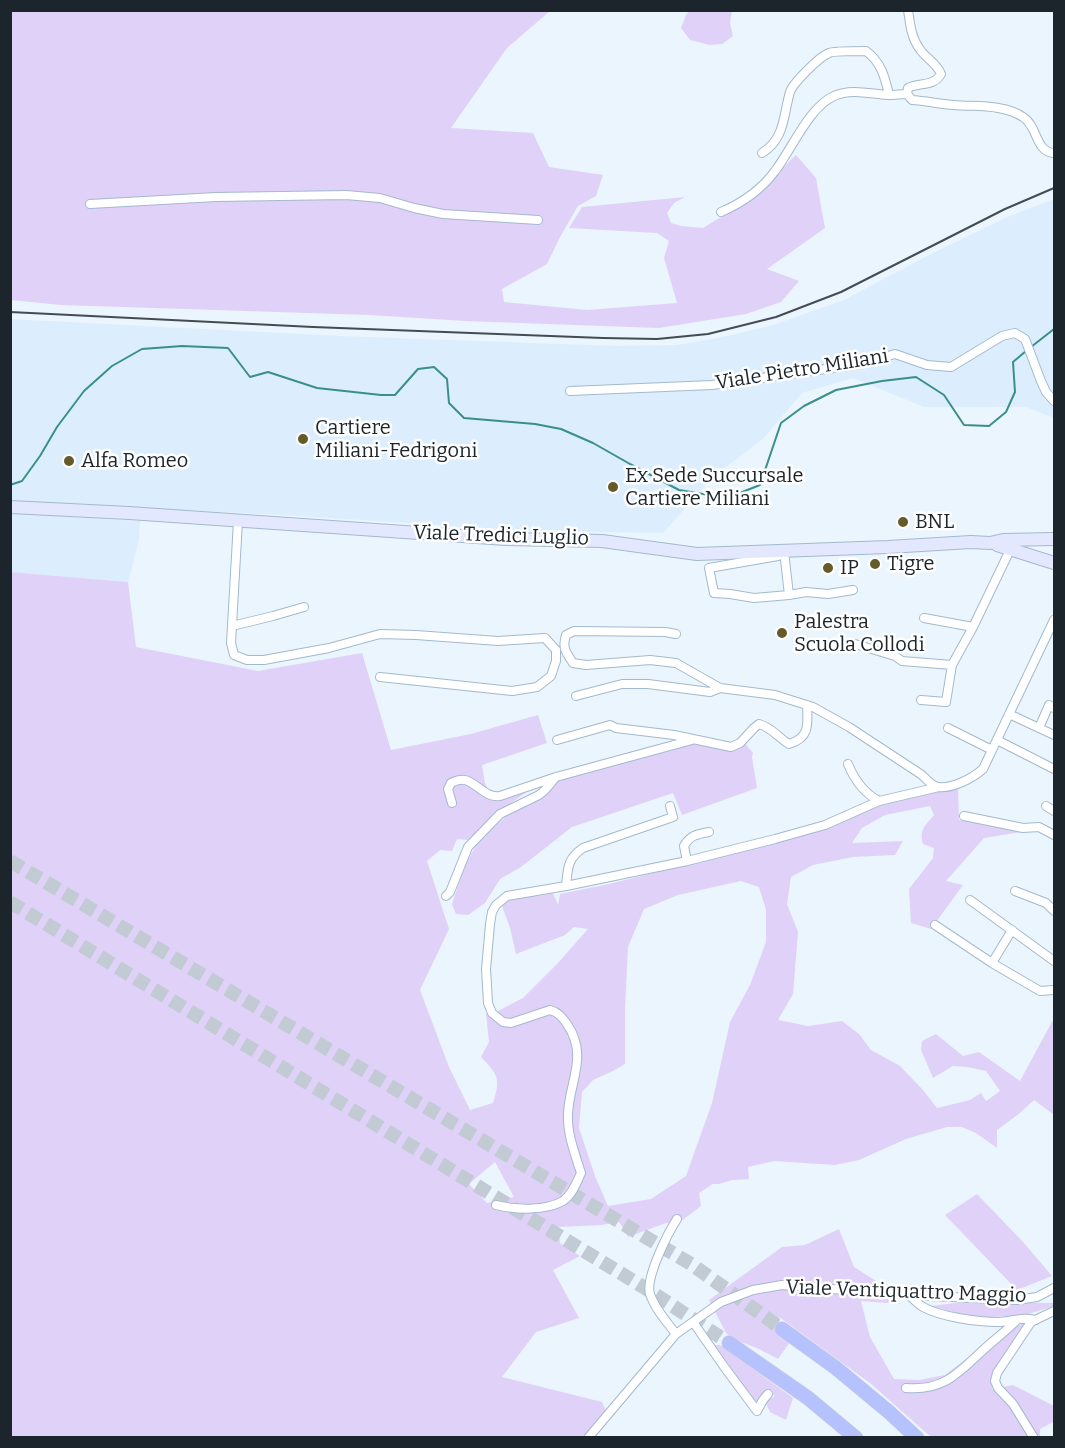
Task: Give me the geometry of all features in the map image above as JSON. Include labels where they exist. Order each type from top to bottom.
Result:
[{"type":"highway","points":[[782,1329],[836,1368],[917,1437]]},
{"type":"highway","points":[[729,1343],[808,1398],[856,1437]]},
{"type":"main road","name":"Viale Tredici Luglio","points":[[10,507],[506,539],[602,541],[697,554],[784,553],[971,542],[990,543]]},
{"type":"main road","points":[[990,543],[1003,540],[1054,539]]},
{"type":"main road","points":[[990,543],[1054,563]]},
{"type":"street","points":[[908,10],[913,38],[924,55],[939,67],[941,74],[938,79],[930,83],[914,84],[908,88],[907,94],[912,100],[1002,108],[1021,115],[1034,128],[1042,148],[1048,153],[1054,153]]},
{"type":"street","points":[[762,153],[772,147],[782,129],[791,90],[810,68],[829,53],[866,51],[874,57],[885,76],[889,94]]},
{"type":"street","points":[[721,212],[734,207],[759,190],[775,172],[813,112],[833,96],[852,91],[907,94]]},
{"type":"street","points":[[90,204],[216,197],[346,195],[380,198],[443,214],[538,220]]},
{"type":"street","name":"Viale Pietro Miliani","points":[[570,391],[712,385],[854,365],[895,354],[927,365],[951,367],[1002,336],[1015,333],[1025,339],[1046,392],[1054,401]]},
{"type":"street","points":[[238,521],[231,644],[234,655],[247,660],[264,660],[307,652],[380,634],[498,641],[545,638],[567,654],[573,663],[586,665],[650,660],[676,663],[720,688],[776,695],[807,705],[849,727],[939,787]]},
{"type":"street","points":[[921,700],[946,702],[952,665],[1011,548]]},
{"type":"street","points":[[784,553],[789,595],[807,592],[828,594],[853,590]]},
{"type":"street","name":"Viale Tredici Luglio","points":[[784,553],[709,568],[714,593],[754,598],[789,595]]},
{"type":"street","points":[[232,626],[304,607]]},
{"type":"street","points":[[924,618],[973,627]]},
{"type":"street","points":[[496,1205],[510,1209],[528,1209],[552,1205],[567,1197],[581,1173],[570,1137],[568,1115],[578,1065],[576,1046],[570,1029],[562,1017],[550,1010],[511,1023],[503,1022],[494,1016],[488,1003],[487,944],[492,912],[496,905],[507,896],[687,861],[775,839],[825,825],[879,801],[951,785],[974,777],[983,769],[1054,620]]},
{"type":"street","points":[[380,677],[512,691],[537,687],[550,676],[566,635],[574,631],[676,634]]},
{"type":"street","points":[[855,644],[895,656],[902,661],[952,665]]},
{"type":"street","points":[[576,696],[622,684],[648,684],[710,692],[720,688]]},
{"type":"street","points":[[557,740],[610,725],[616,728],[674,735],[731,747],[740,743],[759,724],[766,726],[789,744],[798,742],[805,734],[808,722],[807,705]]},
{"type":"street","points":[[1039,728],[1049,705],[1054,708]]},
{"type":"street","points":[[1009,714],[1054,735]]},
{"type":"street","points":[[948,728],[992,750]]},
{"type":"street","points":[[452,803],[448,789],[451,783],[456,781],[465,780],[494,797],[500,796],[556,777],[693,740]]},
{"type":"street","points":[[997,740],[1054,769]]},
{"type":"street","points":[[848,764],[862,789],[879,801]]},
{"type":"street","points":[[446,896],[450,892],[468,847],[500,814],[539,795],[556,777]]},
{"type":"street","points":[[566,886],[568,864],[575,854],[583,848],[673,817],[670,806]]},
{"type":"street","points":[[1046,806],[1054,811]]},
{"type":"street","points":[[964,816],[1023,828],[1039,827],[1054,835]]},
{"type":"street","points":[[687,861],[684,846],[688,839],[709,832]]},
{"type":"street","points":[[1015,891],[1046,903],[1054,911]]},
{"type":"street","points":[[969,900],[1054,961]]},
{"type":"street","points":[[935,925],[992,963],[1040,991],[1054,990]]},
{"type":"street","points":[[992,963],[1012,930]]},
{"type":"street","points":[[676,1334],[654,1301],[649,1286],[650,1277],[668,1232],[677,1219]]},
{"type":"street","name":"Viale Ventiquattro Maggio","points":[[588,1437],[676,1334],[721,1302],[753,1290],[782,1285],[908,1295],[1017,1300],[1037,1297],[1054,1288]]},
{"type":"street","points":[[908,1295],[923,1307],[969,1320],[999,1322],[1030,1318],[1036,1320]]},
{"type":"street","points":[[1034,1437],[995,1381],[997,1373],[1031,1322],[1054,1311]]},
{"type":"street","points":[[906,1388],[921,1389],[946,1382],[965,1368],[1017,1320]]},
{"type":"street","points":[[693,1322],[757,1411],[762,1400],[768,1395]]},
{"type":"shaded area","points":[[10,11],[550,11],[507,48],[451,128],[533,133],[549,167],[603,175],[596,196],[578,206],[547,264],[502,289],[504,302],[587,310],[677,303],[664,258],[669,241],[657,233],[569,228],[582,207],[685,197],[674,203],[667,213],[671,223],[703,228],[749,200],[796,155],[816,178],[825,228],[767,269],[799,281],[781,302],[746,314],[659,328],[369,315],[61,305],[11,300]]},
{"type":"shaded area","points":[[689,11],[732,11],[730,23],[733,36],[722,44],[710,45],[690,40],[681,28]]},
{"type":"shaded area","points":[[1054,199],[1054,418],[1026,407],[924,407],[853,378],[802,393],[763,439],[714,476],[663,533],[529,531],[11,501],[10,319],[341,336],[619,346],[676,345],[773,325],[844,300],[1007,217]]},
{"type":"shaded area","points":[[10,513],[140,521],[139,540],[128,582],[11,572]]},
{"type":"shaded area","points":[[10,572],[128,582],[136,647],[258,671],[362,653],[391,750],[471,734],[538,715],[547,743],[482,765],[485,783],[493,800],[509,798],[528,791],[497,813],[469,840],[457,839],[452,851],[440,850],[427,861],[449,929],[420,990],[449,1067],[470,1110],[493,1103],[497,1088],[494,1073],[481,1057],[489,1042],[486,1014],[498,1011],[523,998],[588,929],[574,927],[565,935],[516,954],[501,903],[510,892],[532,896],[553,893],[558,905],[560,894],[758,847],[877,805],[958,787],[959,820],[1034,830],[984,838],[946,881],[963,885],[931,929],[911,923],[909,889],[933,858],[934,848],[923,844],[922,839],[924,828],[934,815],[930,806],[885,815],[862,828],[852,843],[903,841],[895,855],[853,857],[813,865],[791,877],[787,904],[798,932],[793,994],[778,1020],[808,1026],[842,1021],[859,1034],[871,1050],[900,1066],[937,1108],[970,1100],[981,1093],[986,1101],[1000,1091],[986,1071],[967,1067],[953,1066],[933,1078],[921,1050],[922,1041],[936,1034],[963,1056],[979,1052],[1020,1081],[1054,1018],[1054,1115],[1034,1100],[997,1130],[997,1148],[976,1133],[962,1127],[947,1127],[906,1139],[859,1160],[835,1165],[774,1161],[748,1167],[749,1179],[713,1184],[699,1193],[701,1206],[680,1222],[666,1223],[628,1237],[618,1222],[559,1227],[560,1243],[580,1256],[553,1270],[579,1318],[536,1332],[502,1377],[602,1402],[608,1415],[584,1437],[11,1437]],"holes":[[[741,881],[759,887],[766,910],[766,942],[750,985],[730,1022],[712,1103],[686,1176],[651,1199],[608,1206],[579,1128],[582,1092],[593,1080],[625,1064],[628,947],[644,909],[678,895]],[[495,1162],[514,1197],[487,1203],[469,1184]]]},
{"type":"shaded area","points":[[688,741],[731,751],[745,743],[753,753],[757,788],[682,815],[673,793],[572,827],[521,867],[500,879],[485,903],[468,915],[456,914],[452,904],[465,865],[479,840],[512,811],[561,779]]},
{"type":"shaded area","points":[[977,1194],[1052,1276],[1017,1290],[945,1215]]},
{"type":"shaded area","points":[[839,1229],[854,1267],[876,1281],[900,1304],[861,1301],[870,1337],[894,1379],[919,1380],[945,1375],[999,1334],[1028,1321],[993,1374],[992,1389],[1013,1385],[1054,1406],[1054,1423],[1040,1429],[1040,1437],[931,1437],[870,1383],[779,1317],[782,1336],[790,1342],[778,1359],[733,1339],[726,1333],[709,1300],[782,1247],[805,1245]]},
{"type":"shaded area","points":[[964,1302],[1054,1303],[1054,1306],[1025,1315],[974,1318],[931,1306]]},
{"type":"shaded area","points":[[714,1345],[720,1345],[793,1398],[786,1420],[770,1412],[765,1401],[774,1397],[772,1390],[764,1392],[759,1402],[751,1400]]},
{"type":"waterway","points":[[1031,347],[1054,329]]},
{"type":"waterway","points":[[10,485],[22,481],[57,427],[84,391],[112,366],[142,349],[182,346],[228,348],[250,377],[268,372],[317,388],[381,395],[395,395],[418,369],[434,367],[447,379],[449,403],[464,418],[535,424],[561,429],[593,443],[679,490],[727,498],[760,485],[781,423],[804,406],[836,390],[916,377],[944,395],[964,425],[989,426],[1006,412],[1015,392],[1013,362],[1026,351]]},
{"type":"tunnel","points":[[10,861],[691,1264],[782,1329]]},
{"type":"tunnel","points":[[10,902],[650,1291],[729,1343]]},
{"type":"railway","points":[[10,312],[603,338],[657,339],[708,334],[776,317],[841,292],[1005,209],[1054,188]]},
{"type":"place","name":"Cartiere Miliani-Fedrigoni","points":[[303,439]]},
{"type":"place","name":"Alfa Romeo","points":[[69,461]]},
{"type":"place","name":"Ex Sede Succursale Cartiere Miliani","points":[[613,487]]},
{"type":"place","name":"BNL","points":[[903,522]]},
{"type":"place","name":"Tigre","points":[[875,564]]},
{"type":"place","name":"IP","points":[[828,568]]},
{"type":"place","name":"Palestra Scuola Collodi","points":[[782,633]]}]
